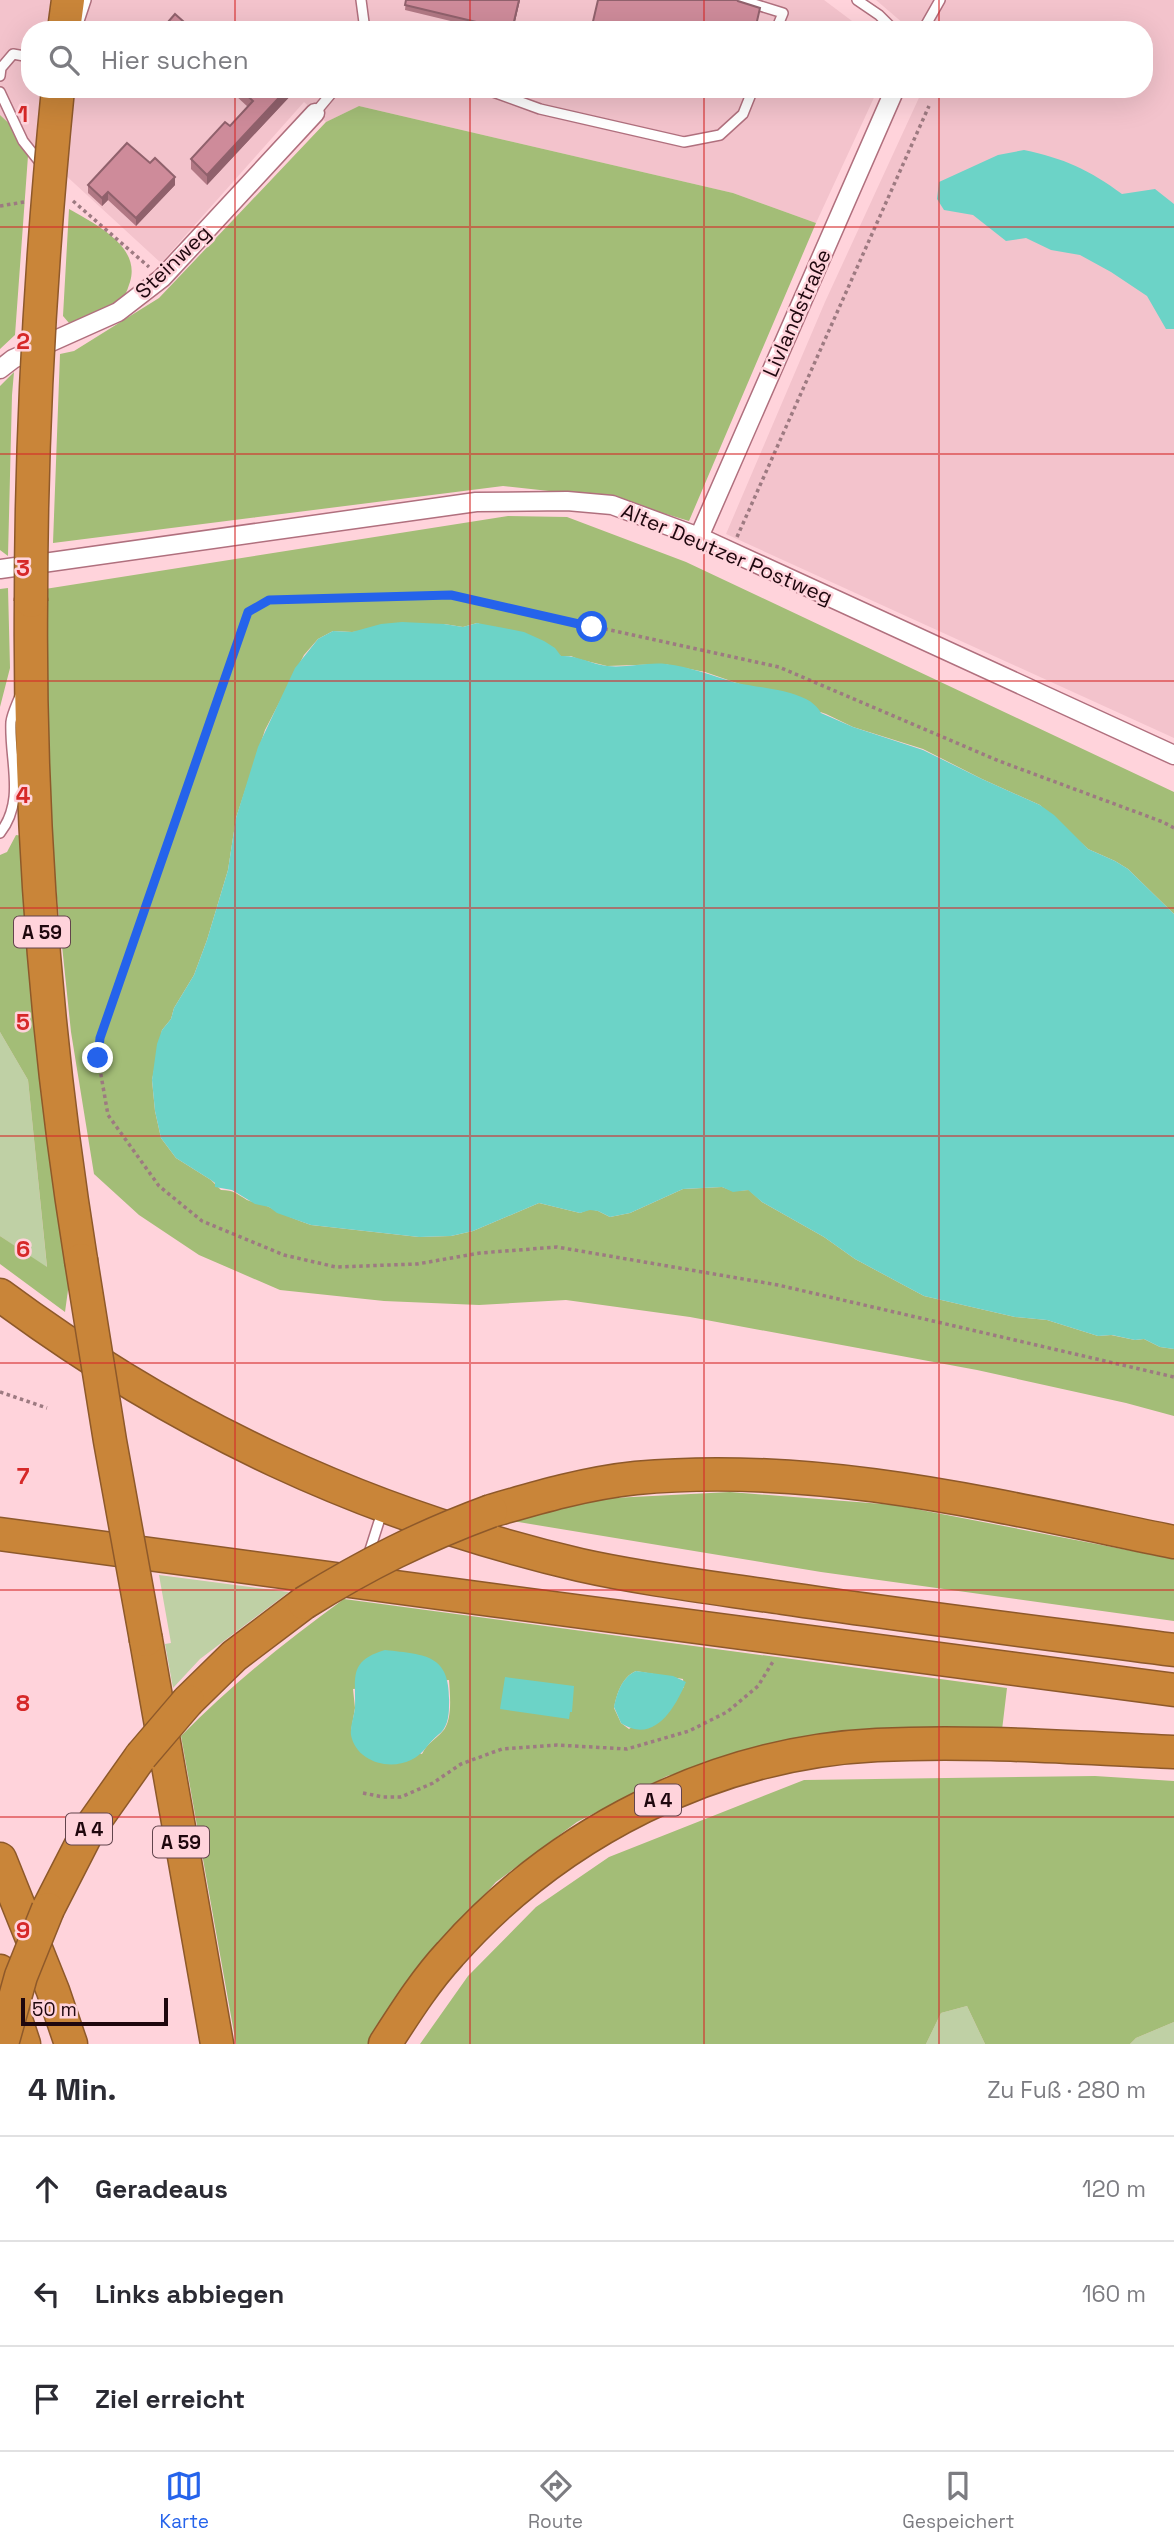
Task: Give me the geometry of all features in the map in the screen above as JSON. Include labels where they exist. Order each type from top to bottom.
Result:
[{"type":"highway","points":[[65,21],[68,0]]},
{"type":"highway","name":"A 59","points":[[57,98],[37,344],[31,488],[30,668],[39,889],[48,1019],[63,1147],[110,1441],[217,2044]]},
{"type":"highway","points":[[0,1295],[104,1368],[240,1445],[311,1478],[383,1506],[496,1542],[580,1565],[665,1581],[1174,1650]]},
{"type":"highway","name":"A 4","points":[[2,2044],[21,1976],[48,1909],[88,1831],[141,1756],[188,1701],[234,1656],[304,1603],[379,1558],[427,1536],[491,1511],[546,1495],[634,1479],[714,1474],[841,1481],[923,1492],[1174,1542]]},
{"type":"highway","points":[[0,1534],[359,1584],[1174,1690]]},
{"type":"highway","name":"A 4","points":[[385,2044],[411,2003],[449,1955],[491,1911],[538,1871],[588,1837],[642,1807],[698,1783],[756,1764],[804,1754],[876,1745],[1007,1745],[1174,1752]]},
{"type":"highway","points":[[0,1859],[53,1991],[71,2044]]},
{"type":"highway","points":[[0,1971],[24,2044]]},
{"type":"street","name":"Livlandstraße","points":[[699,537],[891,98]]},
{"type":"street","name":"Steinweg","points":[[0,369],[13,359],[118,312],[162,278],[315,113]]},
{"type":"street","name":"Alter Deutzer Postweg","points":[[0,569],[477,502],[567,501],[612,505],[699,537],[1174,755]]},
{"type":"lane","points":[[79,21],[86,0]]},
{"type":"lane","points":[[361,0],[364,21]]},
{"type":"lane","points":[[741,0],[783,13],[780,21]]},
{"type":"lane","points":[[857,0],[885,21]]},
{"type":"lane","points":[[928,21],[940,0]]},
{"type":"lane","points":[[0,76],[1,68],[13,54],[21,55]]},
{"type":"lane","points":[[0,92],[23,141],[65,193]]},
{"type":"lane","points":[[315,113],[328,98]]},
{"type":"lane","points":[[510,98],[540,109],[684,142],[720,135],[743,114],[749,98]]},
{"type":"lane","points":[[0,833],[8,822],[15,793],[11,720],[30,668]]},
{"type":"lane","points":[[359,1584],[383,1506]]},
{"type":"path","points":[[731,552],[929,106]]},
{"type":"path","points":[[65,193],[162,278]]},
{"type":"path","points":[[0,206],[36,201]]},
{"type":"path","points":[[1174,828],[999,761],[779,667],[451,595],[269,600],[248,612],[100,1038],[98,1058],[108,1115],[159,1186],[202,1221],[284,1255],[336,1267],[416,1264],[480,1254],[557,1247],[778,1284],[1174,1377]]},
{"type":"path","points":[[0,1392],[47,1408]]},
{"type":"path","points":[[363,1793],[401,1797],[433,1783],[461,1764],[502,1749],[556,1745],[627,1749],[689,1731],[727,1712],[758,1686],[788,1638]]},
{"type":"shaded area","points":[[0,0],[824,0],[852,21],[21,21],[21,98],[874,98],[816,223],[733,193],[359,106],[326,122],[304,102],[161,263],[0,115]]},
{"type":"shaded area","points":[[876,0],[1174,0],[1174,738],[726,534],[825,302],[919,98],[1153,98],[1153,21],[900,21]]},
{"type":"green space","points":[[359,106],[733,193],[816,223],[689,521],[613,498],[503,486],[53,543],[60,354],[74,351],[159,298],[326,122]]},
{"type":"green space","points":[[0,115],[29,142],[15,335],[0,349]]},
{"type":"green space","points":[[69,209],[113,238],[129,258],[132,269],[123,297],[104,309],[69,323],[63,316]]},
{"type":"green space","points":[[14,372],[8,556],[0,550],[0,386]]},
{"type":"green space","points":[[508,516],[567,517],[686,562],[1174,792],[1174,914],[1128,869],[1088,849],[1040,805],[923,749],[853,727],[826,714],[705,672],[664,664],[607,666],[571,656],[561,656],[477,623],[463,627],[444,624],[352,632],[333,631],[318,639],[304,655],[265,730],[236,818],[228,870],[207,940],[194,975],[174,1008],[171,1019],[162,1030],[152,1080],[161,1138],[176,1158],[211,1180],[221,1190],[232,1192],[300,1221],[311,1225],[419,1237],[451,1236],[473,1231],[539,1203],[580,1213],[590,1209],[610,1217],[630,1213],[683,1189],[722,1187],[733,1191],[749,1190],[762,1202],[824,1237],[855,1259],[924,1296],[1015,1317],[1047,1320],[1098,1336],[1144,1339],[1160,1347],[1174,1349],[1174,1416],[977,1370],[690,1317],[566,1300],[479,1305],[384,1301],[280,1290],[199,1255],[139,1215],[94,1174],[71,1032],[51,840],[45,589]]},
{"type":"green space","points":[[8,588],[10,668],[0,707],[0,589]]},
{"type":"green space","points":[[16,835],[23,836],[69,1283],[65,1312],[0,1264],[0,1236],[47,1267],[28,1080],[0,1032],[0,855],[7,852]]},
{"type":"green space","points":[[0,1032],[28,1080],[47,1268],[0,1236]]},
{"type":"green space","points":[[730,1492],[895,1505],[1174,1559],[1174,1621],[821,1572],[494,1518],[594,1499]]},
{"type":"green space","points":[[159,1575],[289,1592],[200,1659],[173,1688],[165,1644],[171,1643]]},
{"type":"green space","points":[[344,1599],[1007,1688],[1002,1730],[758,1754],[667,1776],[577,1822],[496,1882],[442,1941],[370,2044],[236,2044],[181,1736],[239,1681]],"holes":[[[636,1671],[683,1679],[684,1687],[629,1729],[621,1723],[614,1708],[624,1681]],[[449,1680],[450,1708],[446,1727],[422,1754],[351,1731],[355,1708],[353,1689]]]},
{"type":"green space","points":[[1095,1776],[1174,1781],[1174,2022],[1136,2038],[1130,2044],[985,2044],[967,2006],[941,2013],[926,2044],[420,2044],[468,1976],[536,1907],[609,1857],[804,1780]]},
{"type":"green space","points":[[967,2006],[985,2044],[926,2044],[941,2013]]},
{"type":"green space","points":[[1174,2022],[1174,2044],[1130,2044],[1136,2038]]},
{"type":"water","points":[[1024,150],[1076,166],[1122,194],[1155,189],[1174,204],[1174,329],[1166,329],[1147,296],[1080,255],[1051,250],[1026,238],[1006,241],[973,215],[944,210],[937,199],[939,182],[998,155]]},
{"type":"water","points":[[402,622],[463,627],[477,623],[524,632],[555,648],[561,656],[607,666],[675,665],[733,682],[798,695],[813,703],[821,713],[853,727],[923,750],[1040,805],[1088,849],[1128,869],[1174,914],[1174,1349],[1160,1347],[1144,1339],[1098,1336],[1047,1320],[1015,1317],[924,1296],[855,1259],[824,1237],[762,1202],[748,1190],[733,1192],[722,1187],[683,1189],[630,1213],[610,1217],[598,1211],[580,1213],[539,1203],[473,1231],[451,1236],[419,1237],[311,1225],[277,1213],[269,1207],[255,1204],[232,1190],[215,1187],[211,1180],[176,1158],[161,1138],[155,1111],[152,1080],[157,1044],[162,1030],[171,1019],[174,1008],[194,975],[207,940],[228,870],[236,818],[258,747],[295,668],[318,639],[333,631],[352,632],[381,624]]},
{"type":"water","points":[[385,1650],[425,1656],[434,1661],[446,1676],[449,1689],[449,1714],[444,1729],[415,1758],[393,1764],[383,1764],[366,1757],[354,1744],[351,1735],[356,1672],[365,1659]]},
{"type":"water","points":[[636,1671],[673,1676],[686,1682],[676,1702],[662,1720],[644,1730],[633,1729],[621,1723],[614,1707],[624,1681]]},
{"type":"water","points":[[505,1677],[574,1686],[569,1719],[500,1709]]},
{"type":"building","points":[[406,0],[519,0],[514,21],[472,21],[405,5]]},
{"type":"building","points":[[598,0],[737,0],[760,8],[757,21],[593,21]]},
{"type":"building","points":[[175,14],[183,21],[169,21]]},
{"type":"building","points":[[250,98],[279,98],[207,175],[191,159],[225,122],[230,126],[253,101]]},
{"type":"building","points":[[127,143],[150,163],[155,158],[175,177],[136,218],[108,192],[102,198],[88,185]]},
{"type":"route","points":[[98,1058],[100,1038],[248,612],[269,600],[451,595],[592,627]]}]
